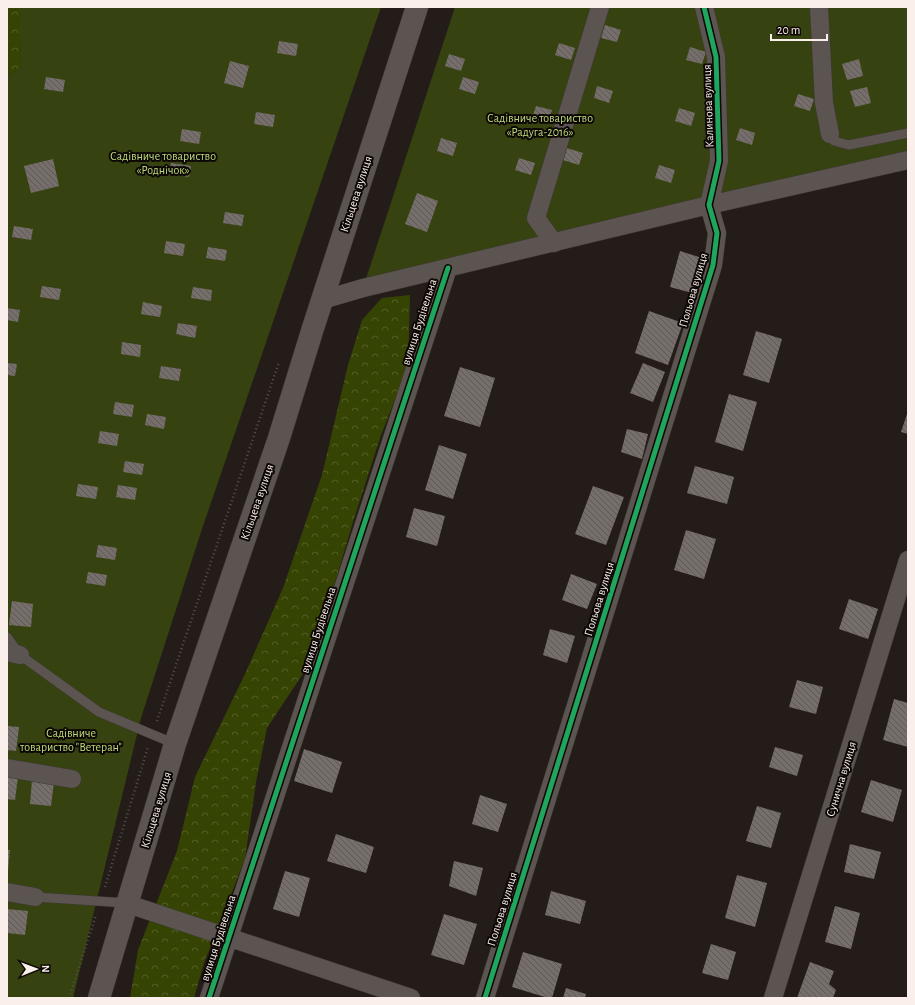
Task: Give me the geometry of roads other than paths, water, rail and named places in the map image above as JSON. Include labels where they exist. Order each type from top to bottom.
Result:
[{"type":"main road","name":"Кільцева вулиця","points":[[99,998],[175,744],[279,438],[417,7]]},
{"type":"street","points":[[554,243],[536,218],[600,7]]},
{"type":"street","name":"Калинова вулиця","points":[[704,7],[716,58],[719,161],[709,205]]},
{"type":"street","points":[[819,7],[824,103],[830,134]]},
{"type":"street","points":[[322,300],[363,288],[709,205],[908,160]]},
{"type":"street","name":"Польова вулиця","points":[[485,998],[713,265],[717,233],[709,205]]},
{"type":"street","name":"вулиця Будівельна","points":[[210,998],[448,268]]},
{"type":"street","name":"Сунична вулиця","points":[[773,998],[908,560]]},
{"type":"street","points":[[7,768],[72,779]]},
{"type":"street","points":[[7,892],[34,897]]},
{"type":"street","points":[[128,904],[410,998]]},
{"type":"lane","points":[[830,134],[834,141],[849,145],[908,134]]},
{"type":"lane","points":[[7,637],[14,654],[99,712],[175,744]]},
{"type":"lane","points":[[34,897],[128,904]]},
{"type":"park label","name":"Садівниче товариство «Радуга-2016»","points":[[540,125]]},
{"type":"park label","name":"Садівниче товариство «Роднічок»","points":[[163,163]]},
{"type":"park label","name":"Садівниче товариство \"Ветеран\"","points":[[71,740]]}]
